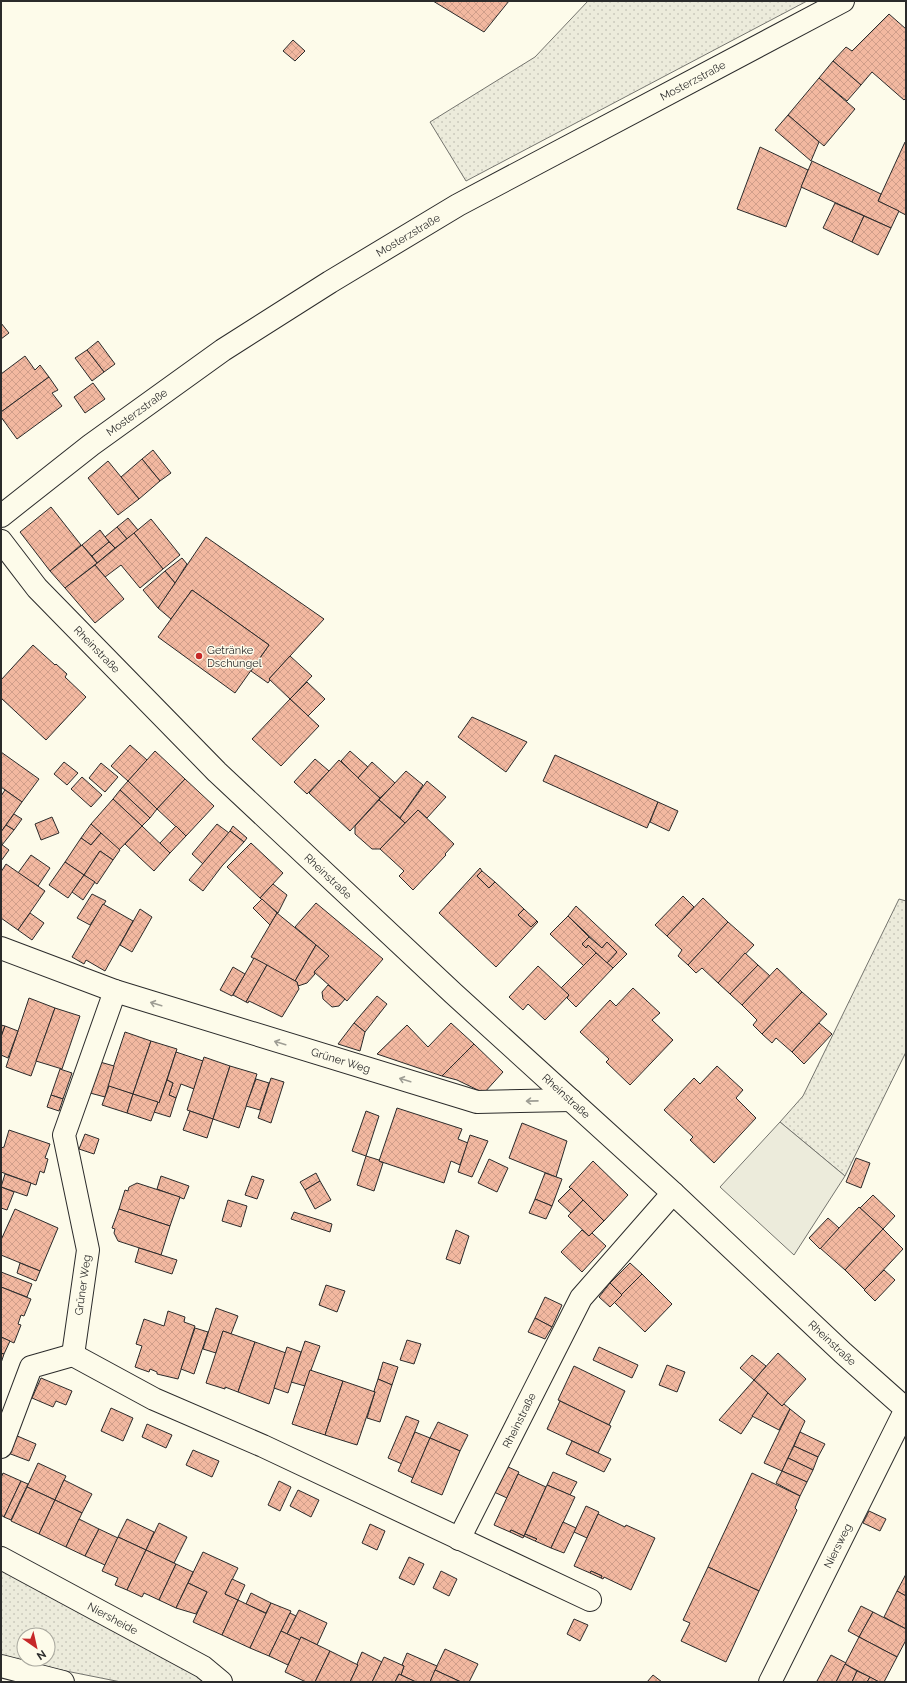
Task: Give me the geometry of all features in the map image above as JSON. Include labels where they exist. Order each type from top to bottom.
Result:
[{"type":"street","name":"Mosterzstraße","points":[[1,516],[91,445],[223,350],[337,278],[458,205],[843,1]]},
{"type":"street","name":"Rheinstraße","points":[[1,541],[37,588],[217,772],[673,1193],[843,1353],[906,1409]]},
{"type":"street","name":"Grüner Weg","points":[[1,948],[116,991],[477,1102],[571,1100]]},
{"type":"street","name":"Grüner Weg","points":[[73,1355],[88,1250],[64,1135],[116,991]]},
{"type":"street","name":"Rheinstraße","points":[[459,1539],[581,1298],[673,1193]]},
{"type":"street","points":[[1,1447],[31,1367],[73,1355],[154,1399],[263,1446],[590,1600]]},
{"type":"street","name":"Niersweg","points":[[770,1682],[906,1409]]},
{"type":"street","name":"Niersheide","points":[[1,1558],[203,1667],[221,1682]]},
{"type":"street","points":[[1,1666],[63,1682]]},
{"type":"shaded area","points":[[588,1],[807,1],[466,181],[430,122],[535,57]]},
{"type":"shaded area","points":[[899,899],[906,901],[906,1052],[845,1176],[780,1122],[803,1096]]},
{"type":"shaded area","points":[[780,1122],[845,1176],[794,1255],[720,1187]]},
{"type":"shaded area","points":[[5,1570],[208,1682],[121,1682],[46,1667],[56,1667],[56,1627],[16,1627],[16,1661],[1,1658],[1,1571]]},
{"type":"building","points":[[433,1],[509,1],[484,32]]},
{"type":"building","points":[[889,14],[906,29],[906,98],[904,100],[872,72],[861,85],[833,61],[846,47],[852,51]]},
{"type":"building","points":[[293,40],[305,51],[295,61],[283,51]]},
{"type":"building","points":[[833,61],[861,85],[847,101],[819,78]]},
{"type":"building","points":[[819,78],[855,109],[824,146],[788,115]]},
{"type":"building","points":[[788,115],[819,142],[811,161],[775,130]]},
{"type":"building","points":[[905,142],[906,143],[906,215],[878,201]]},
{"type":"building","points":[[760,147],[808,170],[786,227],[737,209]]},
{"type":"building","points":[[812,161],[881,194],[878,201],[899,211],[891,228],[801,187]]},
{"type":"building","points":[[835,203],[864,216],[852,242],[823,228]]},
{"type":"building","points":[[864,216],[891,228],[878,255],[852,242]]},
{"type":"building","points":[[1,323],[9,333],[1,339]]},
{"type":"building","points":[[98,341],[115,364],[104,372],[87,350]]},
{"type":"building","points":[[87,350],[104,372],[92,381],[75,358]]},
{"type":"building","points":[[25,356],[35,370],[40,365],[49,377],[1,412],[1,374]]},
{"type":"building","points":[[49,377],[58,390],[52,393],[62,406],[17,439],[1,417],[1,412]]},
{"type":"building","points":[[93,383],[105,399],[85,413],[74,397]]},
{"type":"building","points":[[153,450],[171,473],[160,481],[142,459]]},
{"type":"building","points":[[142,459],[160,481],[139,499],[121,477]]},
{"type":"building","points":[[108,461],[139,499],[118,515],[88,478]]},
{"type":"building","points":[[51,507],[81,545],[50,571],[20,532]]},
{"type":"building","points":[[128,518],[138,530],[127,539],[117,527]]},
{"type":"building","points":[[151,519],[180,555],[163,569],[134,533]]},
{"type":"building","points":[[117,527],[127,539],[115,548],[105,537]]},
{"type":"building","points":[[100,530],[109,542],[92,556],[82,545]]},
{"type":"building","points":[[134,533],[163,569],[140,588],[121,565],[105,577],[95,565]]},
{"type":"building","points":[[206,537],[324,619],[269,679],[270,680],[268,683],[251,671],[269,645],[192,590],[171,619],[158,608]]},
{"type":"building","points":[[109,542],[115,548],[97,563],[92,556]]},
{"type":"building","points":[[82,545],[97,563],[65,588],[50,571]]},
{"type":"building","points":[[182,558],[187,564],[175,583],[165,571]]},
{"type":"building","points":[[95,565],[124,599],[95,623],[65,588]]},
{"type":"building","points":[[165,571],[175,583],[158,608],[143,590]]},
{"type":"building","points":[[192,590],[269,645],[235,693],[158,637]]},
{"type":"building","points":[[33,645],[67,674],[65,677],[86,697],[46,740],[1,698],[1,680]]},
{"type":"building","points":[[290,656],[312,676],[290,699],[269,679]]},
{"type":"building","points":[[307,682],[325,699],[308,716],[290,699]]},
{"type":"building","points":[[290,699],[319,726],[281,766],[252,739]]},
{"type":"building","points":[[472,717],[527,742],[506,772],[458,737]]},
{"type":"building","points":[[130,745],[147,760],[128,781],[111,766]]},
{"type":"building","points":[[155,751],[185,779],[157,809],[128,781]]},
{"type":"building","points":[[350,751],[368,767],[358,778],[341,761]]},
{"type":"building","points":[[1,752],[39,779],[22,802],[1,787]]},
{"type":"building","points":[[555,755],[658,802],[647,828],[543,781]]},
{"type":"building","points":[[315,759],[329,771],[307,794],[294,782]]},
{"type":"building","points":[[339,760],[380,798],[350,831],[309,793]]},
{"type":"building","points":[[64,762],[78,773],[67,785],[54,774]]},
{"type":"building","points":[[372,762],[395,783],[380,798],[358,778]]},
{"type":"building","points":[[101,763],[118,777],[105,792],[89,778]]},
{"type":"building","points":[[406,771],[423,785],[400,818],[379,800]]},
{"type":"building","points":[[82,777],[102,795],[91,807],[71,789]]},
{"type":"building","points":[[185,779],[214,806],[186,836],[157,809]]},
{"type":"building","points":[[128,781],[157,809],[150,818],[120,790]]},
{"type":"building","points":[[427,781],[446,797],[427,818],[418,810],[405,823],[400,818]]},
{"type":"building","points":[[5,790],[22,802],[1,832],[1,796]]},
{"type":"building","points":[[120,790],[150,818],[142,826],[113,799]]},
{"type":"building","points":[[113,799],[142,826],[119,850],[91,824]]},
{"type":"building","points":[[379,800],[405,823],[380,849],[372,849],[355,834],[355,826]]},
{"type":"building","points":[[658,802],[678,811],[669,831],[650,822]]},
{"type":"building","points":[[418,810],[454,844],[445,854],[446,855],[413,890],[399,876],[404,871],[380,849]]},
{"type":"building","points":[[14,814],[22,819],[14,830],[6,825]]},
{"type":"building","points":[[52,817],[59,833],[41,840],[35,824]]},
{"type":"building","points":[[91,824],[101,833],[91,845],[81,838]]},
{"type":"building","points":[[217,824],[229,833],[203,864],[192,854]]},
{"type":"building","points":[[6,825],[14,830],[2,845],[1,832]]},
{"type":"building","points":[[142,826],[170,853],[154,871],[125,844]]},
{"type":"building","points":[[176,826],[186,836],[170,853],[160,843]]},
{"type":"building","points":[[233,826],[247,838],[244,842],[230,831]]},
{"type":"building","points":[[230,831],[244,842],[222,866],[203,891],[189,880]]},
{"type":"building","points":[[101,833],[120,850],[113,860],[100,851],[84,875],[65,862],[81,838],[91,845]]},
{"type":"building","points":[[251,843],[283,873],[260,898],[227,867]]},
{"type":"building","points":[[1,844],[9,850],[1,861]]},
{"type":"building","points":[[100,851],[113,860],[97,884],[84,875]]},
{"type":"building","points":[[31,855],[50,868],[38,886],[18,873]]},
{"type":"building","points":[[65,862],[84,875],[68,898],[49,885]]},
{"type":"building","points":[[6,864],[45,891],[18,930],[1,918],[1,872]]},
{"type":"building","points":[[480,868],[482,871],[477,876],[489,888],[495,882],[524,909],[518,915],[531,927],[537,921],[538,922],[496,967],[439,913]]},
{"type":"building","points":[[482,871],[495,882],[489,888],[477,876]]},
{"type":"building","points":[[84,875],[95,882],[83,900],[72,892]]},
{"type":"building","points":[[273,884],[287,895],[278,913],[260,898]]},
{"type":"building","points":[[92,894],[106,901],[90,925],[77,918]]},
{"type":"building","points":[[683,896],[694,907],[667,936],[655,925]]},
{"type":"building","points":[[703,898],[728,922],[688,965],[678,956],[682,950],[667,936]]},
{"type":"building","points":[[262,899],[277,913],[270,925],[253,908]]},
{"type":"building","points":[[316,903],[383,959],[347,1001],[314,972],[329,956],[295,927]]},
{"type":"building","points":[[103,904],[133,921],[105,971],[86,960],[84,964],[72,957]]},
{"type":"building","points":[[576,906],[627,954],[613,968],[607,963],[617,952],[607,942],[602,948],[568,916]]},
{"type":"building","points":[[140,909],[152,917],[132,952],[120,945]]},
{"type":"building","points":[[524,909],[537,921],[531,927],[518,915]]},
{"type":"building","points":[[30,913],[44,923],[32,940],[18,930]]},
{"type":"building","points":[[277,913],[316,945],[295,981],[251,957]]},
{"type":"building","points":[[568,916],[589,937],[582,944],[586,948],[588,945],[596,953],[584,966],[550,934]]},
{"type":"building","points":[[728,922],[754,945],[718,983],[702,968],[696,973],[688,965]]},
{"type":"building","points":[[589,937],[602,948],[607,942],[617,952],[607,963],[588,945],[586,948],[582,944]]},
{"type":"building","points":[[316,945],[329,956],[314,972],[315,974],[307,983],[298,986],[297,982],[295,981]]},
{"type":"building","points":[[596,953],[613,968],[576,1007],[567,998],[569,995],[561,988]]},
{"type":"building","points":[[745,953],[758,965],[730,994],[718,983]]},
{"type":"building","points":[[254,958],[267,965],[246,1002],[233,995]]},
{"type":"building","points":[[267,965],[297,982],[299,989],[282,1017],[249,1001],[248,1003],[246,1002]]},
{"type":"building","points":[[758,965],[770,976],[742,1005],[730,994]]},
{"type":"building","points":[[538,966],[569,995],[545,1020],[528,1004],[523,1010],[509,997]]},
{"type":"building","points":[[233,967],[245,974],[232,996],[220,990]]},
{"type":"building","points":[[777,968],[802,992],[762,1034],[753,1025],[757,1020],[742,1005]]},
{"type":"building","points":[[328,985],[345,999],[339,1006],[332,1007],[323,999],[322,992]]},
{"type":"building","points":[[633,988],[660,1013],[652,1020],[673,1040],[630,1085],[606,1062],[609,1059],[580,1032],[610,1000],[616,1006]]},
{"type":"building","points":[[802,992],[827,1014],[792,1052],[776,1038],[772,1043],[762,1034]]},
{"type":"building","points":[[377,996],[387,1004],[365,1032],[354,1023]]},
{"type":"building","points":[[29,998],[55,1008],[31,1076],[6,1067]]},
{"type":"building","points":[[55,1008],[80,1016],[62,1069],[36,1061]]},
{"type":"building","points":[[354,1023],[365,1032],[360,1051],[338,1044]]},
{"type":"building","points":[[451,1023],[474,1044],[442,1076],[377,1054],[407,1025],[428,1047]]},
{"type":"building","points":[[819,1023],[832,1034],[804,1064],[792,1052]]},
{"type":"building","points":[[1,1025],[5,1026],[1,1037]]},
{"type":"building","points":[[5,1026],[18,1031],[8,1058],[1,1055],[1,1037]]},
{"type":"building","points":[[125,1032],[151,1041],[133,1094],[107,1086]]},
{"type":"building","points":[[151,1041],[177,1049],[159,1103],[133,1094]]},
{"type":"building","points":[[474,1044],[503,1072],[484,1093],[457,1080],[442,1076]]},
{"type":"building","points":[[176,1052],[203,1061],[194,1089],[181,1084],[176,1098],[169,1095],[173,1083],[167,1080]]},
{"type":"building","points":[[204,1057],[230,1066],[213,1119],[187,1110]]},
{"type":"building","points":[[100,1062],[114,1066],[105,1097],[90,1093]]},
{"type":"building","points":[[230,1066],[257,1074],[239,1128],[213,1119]]},
{"type":"building","points":[[717,1066],[743,1090],[736,1098],[756,1118],[714,1163],[690,1140],[693,1137],[664,1110],[694,1078],[700,1084]]},
{"type":"building","points":[[60,1069],[72,1073],[63,1099],[51,1095]]},
{"type":"building","points":[[271,1078],[284,1082],[271,1123],[258,1118]]},
{"type":"building","points":[[256,1079],[269,1083],[260,1110],[246,1106]]},
{"type":"building","points":[[167,1080],[173,1083],[169,1095],[176,1098],[170,1117],[154,1112],[158,1102],[159,1103]]},
{"type":"building","points":[[109,1086],[133,1094],[127,1113],[102,1105]]},
{"type":"building","points":[[133,1094],[158,1102],[151,1121],[127,1113]]},
{"type":"building","points":[[51,1095],[63,1099],[59,1111],[47,1107]]},
{"type":"building","points":[[397,1108],[462,1129],[458,1139],[468,1143],[460,1165],[451,1161],[444,1183],[379,1161]]},
{"type":"building","points":[[190,1111],[213,1119],[207,1138],[183,1130]]},
{"type":"building","points":[[366,1111],[379,1116],[366,1156],[352,1151]]},
{"type":"building","points":[[522,1123],[567,1141],[556,1177],[509,1158]]},
{"type":"building","points":[[9,1130],[50,1144],[45,1158],[48,1159],[44,1173],[40,1171],[36,1185],[1,1172],[1,1148],[4,1147]]},
{"type":"building","points":[[85,1134],[99,1139],[94,1154],[79,1149]]},
{"type":"building","points":[[470,1135],[488,1141],[472,1177],[458,1172]]},
{"type":"building","points":[[366,1156],[379,1160],[383,1163],[374,1191],[357,1185]]},
{"type":"building","points":[[856,1158],[870,1163],[861,1188],[846,1182]]},
{"type":"building","points":[[489,1159],[508,1168],[497,1192],[478,1183]]},
{"type":"building","points":[[593,1161],[628,1195],[604,1221],[569,1187]]},
{"type":"building","points":[[316,1173],[320,1181],[305,1190],[300,1182]]},
{"type":"building","points":[[545,1173],[562,1179],[552,1206],[535,1199]]},
{"type":"building","points":[[5,1174],[31,1183],[27,1196],[1,1187]]},
{"type":"building","points":[[161,1176],[189,1186],[184,1199],[157,1189]]},
{"type":"building","points":[[252,1176],[264,1180],[257,1199],[245,1195]]},
{"type":"building","points":[[320,1181],[331,1200],[315,1209],[305,1190]]},
{"type":"building","points":[[137,1183],[180,1197],[170,1226],[119,1209],[125,1190],[128,1191],[129,1187]]},
{"type":"building","points":[[1,1187],[14,1192],[7,1210],[1,1208]]},
{"type":"building","points":[[571,1188],[583,1200],[571,1213],[558,1201]]},
{"type":"building","points":[[873,1195],[895,1216],[883,1229],[860,1208]]},
{"type":"building","points":[[535,1199],[552,1206],[546,1219],[529,1213]]},
{"type":"building","points":[[228,1200],[247,1206],[241,1227],[222,1221]]},
{"type":"building","points":[[583,1200],[604,1221],[589,1236],[568,1216]]},
{"type":"building","points":[[859,1207],[883,1229],[845,1270],[820,1248]]},
{"type":"building","points":[[15,1209],[58,1228],[40,1271],[1,1255],[1,1240]]},
{"type":"building","points":[[119,1209],[170,1226],[161,1255],[118,1241],[114,1233],[115,1229],[112,1228]]},
{"type":"building","points":[[294,1212],[332,1224],[330,1232],[291,1219]]},
{"type":"building","points":[[828,1218],[839,1228],[820,1249],[809,1238]]},
{"type":"building","points":[[883,1229],[903,1249],[865,1290],[845,1270]]},
{"type":"building","points":[[456,1230],[469,1236],[460,1264],[446,1259]]},
{"type":"building","points":[[582,1230],[589,1236],[592,1233],[606,1246],[582,1272],[561,1252]]},
{"type":"building","points":[[139,1248],[177,1260],[172,1274],[135,1262]]},
{"type":"building","points":[[20,1263],[40,1271],[36,1281],[17,1273]]},
{"type":"building","points":[[630,1263],[642,1274],[622,1295],[610,1283]]},
{"type":"building","points":[[884,1270],[895,1280],[875,1301],[864,1290]]},
{"type":"building","points":[[1,1272],[32,1284],[27,1297],[1,1287]]},
{"type":"building","points":[[642,1274],[672,1304],[645,1332],[614,1302]]},
{"type":"building","points":[[610,1283],[622,1295],[610,1307],[599,1297]]},
{"type":"building","points":[[326,1285],[345,1291],[337,1312],[319,1305]]},
{"type":"building","points":[[1,1287],[31,1299],[24,1316],[21,1315],[18,1324],[21,1325],[14,1343],[1,1337]]},
{"type":"building","points":[[545,1297],[562,1305],[552,1327],[535,1318]]},
{"type":"building","points":[[216,1308],[238,1316],[231,1334],[223,1331],[216,1353],[203,1349]]},
{"type":"building","points":[[168,1311],[185,1317],[184,1322],[195,1326],[178,1379],[157,1374],[157,1372],[150,1369],[149,1372],[135,1367],[142,1346],[136,1344],[144,1319],[164,1326]]},
{"type":"building","points":[[535,1318],[552,1327],[545,1339],[528,1332]]},
{"type":"building","points":[[195,1328],[208,1332],[194,1374],[181,1369]]},
{"type":"building","points":[[223,1331],[255,1342],[238,1392],[225,1387],[225,1389],[206,1383]]},
{"type":"building","points":[[1,1337],[10,1341],[4,1354],[1,1353]]},
{"type":"building","points":[[407,1340],[421,1344],[414,1364],[400,1360]]},
{"type":"building","points":[[305,1341],[320,1346],[305,1386],[291,1382]]},
{"type":"building","points":[[255,1342],[286,1353],[269,1404],[238,1392]]},
{"type":"building","points":[[287,1347],[301,1352],[288,1393],[274,1388]]},
{"type":"building","points":[[599,1347],[638,1365],[632,1378],[593,1360]]},
{"type":"building","points":[[1,1353],[4,1354],[1,1363]]},
{"type":"building","points":[[778,1353],[806,1379],[782,1406],[754,1380]]},
{"type":"building","points":[[752,1355],[766,1366],[754,1380],[740,1368]]},
{"type":"building","points":[[383,1362],[398,1367],[392,1385],[378,1379]]},
{"type":"building","points":[[667,1365],[685,1372],[677,1392],[659,1385]]},
{"type":"building","points":[[574,1366],[625,1391],[609,1425],[558,1400]]},
{"type":"building","points":[[310,1370],[343,1381],[325,1435],[292,1424]]},
{"type":"building","points":[[41,1378],[72,1391],[66,1405],[56,1401],[53,1407],[32,1398]]},
{"type":"building","points":[[378,1379],[392,1385],[380,1422],[367,1418]]},
{"type":"building","points":[[754,1380],[768,1393],[741,1434],[719,1420]]},
{"type":"building","points":[[343,1381],[375,1392],[357,1445],[325,1435]]},
{"type":"building","points":[[768,1393],[782,1406],[784,1404],[790,1409],[779,1430],[752,1416]]},
{"type":"building","points":[[560,1401],[611,1426],[598,1453],[547,1429]]},
{"type":"building","points":[[111,1408],[133,1418],[123,1441],[101,1431]]},
{"type":"building","points":[[790,1409],[805,1421],[782,1471],[764,1463]]},
{"type":"building","points":[[406,1416],[419,1421],[402,1464],[388,1458]]},
{"type":"building","points":[[438,1422],[468,1435],[460,1451],[430,1438]]},
{"type":"building","points":[[147,1424],[172,1435],[166,1448],[142,1437]]},
{"type":"building","points":[[415,1432],[430,1438],[413,1478],[398,1471]]},
{"type":"building","points":[[800,1432],[825,1444],[818,1457],[794,1446]]},
{"type":"building","points":[[15,1435],[36,1444],[29,1461],[8,1453]]},
{"type":"building","points":[[430,1438],[460,1451],[442,1495],[411,1482]]},
{"type":"building","points":[[572,1441],[611,1459],[604,1472],[566,1454]]},
{"type":"building","points":[[794,1446],[818,1457],[813,1470],[788,1458]]},
{"type":"building","points":[[193,1450],[219,1461],[212,1477],[186,1465]]},
{"type":"building","points":[[788,1458],[813,1470],[807,1482],[782,1471]]},
{"type":"building","points":[[38,1463],[66,1476],[55,1500],[27,1487]]},
{"type":"building","points":[[506,1466],[519,1472],[507,1498],[494,1492]]},
{"type":"building","points":[[782,1471],[807,1482],[800,1496],[776,1483]]},
{"type":"building","points":[[553,1472],[577,1482],[570,1495],[547,1485]]},
{"type":"building","points":[[3,1473],[21,1481],[4,1517],[1,1515],[1,1478]]},
{"type":"building","points":[[752,1473],[800,1496],[795,1508],[797,1510],[759,1591],[708,1567]]},
{"type":"building","points":[[518,1474],[546,1487],[524,1536],[494,1525]]},
{"type":"building","points":[[64,1480],[92,1494],[82,1513],[55,1500]]},
{"type":"building","points":[[21,1481],[28,1484],[11,1520],[4,1517]]},
{"type":"building","points":[[279,1481],[291,1487],[280,1511],[268,1505]]},
{"type":"building","points":[[547,1485],[575,1497],[551,1548],[535,1541],[537,1539],[525,1534]]},
{"type":"building","points":[[27,1487],[55,1500],[39,1534],[11,1521]]},
{"type":"building","points":[[298,1490],[319,1500],[311,1517],[290,1506]]},
{"type":"building","points":[[55,1500],[82,1513],[66,1547],[39,1534]]},
{"type":"building","points":[[586,1506],[599,1512],[587,1538],[574,1532]]},
{"type":"building","points":[[869,1511],[886,1519],[880,1531],[863,1523]]},
{"type":"building","points":[[598,1514],[625,1527],[626,1525],[655,1538],[631,1590],[604,1577],[603,1579],[601,1578],[602,1576],[591,1571],[590,1573],[574,1566]]},
{"type":"building","points":[[79,1519],[99,1529],[85,1556],[66,1547]]},
{"type":"building","points":[[127,1519],[154,1532],[146,1550],[118,1537]]},
{"type":"building","points":[[563,1522],[576,1528],[564,1553],[551,1548]]},
{"type":"building","points":[[159,1523],[187,1537],[174,1563],[146,1550]]},
{"type":"building","points":[[370,1524],[385,1531],[377,1550],[362,1543]]},
{"type":"building","points":[[99,1529],[118,1538],[105,1565],[85,1556]]},
{"type":"building","points":[[511,1530],[524,1536],[523,1538],[510,1532]]},
{"type":"building","points":[[525,1534],[537,1539],[535,1541],[524,1536]]},
{"type":"building","points":[[118,1537],[146,1550],[127,1590],[115,1585],[118,1578],[102,1571]]},
{"type":"building","points":[[146,1550],[176,1564],[159,1600],[144,1593],[142,1597],[127,1590]]},
{"type":"building","points":[[203,1552],[238,1568],[225,1594],[238,1600],[222,1635],[193,1622],[207,1592],[188,1583]]},
{"type":"building","points":[[409,1557],[424,1564],[414,1585],[399,1578]]},
{"type":"building","points":[[176,1564],[193,1572],[176,1608],[159,1600]]},
{"type":"building","points":[[708,1567],[759,1591],[726,1662],[681,1641],[690,1623],[683,1620]]},
{"type":"building","points":[[441,1571],[457,1579],[449,1596],[433,1588]]},
{"type":"building","points":[[591,1571],[602,1576],[601,1578],[590,1573]]},
{"type":"building","points":[[906,1574],[906,1596],[897,1591]]},
{"type":"building","points":[[232,1579],[245,1585],[238,1600],[225,1594]]},
{"type":"building","points":[[188,1583],[207,1592],[196,1614],[176,1608]]},
{"type":"building","points":[[897,1591],[906,1596],[906,1629],[884,1617]]},
{"type":"building","points":[[251,1593],[271,1603],[266,1613],[246,1604]]},
{"type":"building","points":[[238,1600],[267,1614],[250,1648],[222,1635]]},
{"type":"building","points":[[271,1603],[291,1611],[269,1656],[250,1648]]},
{"type":"building","points":[[861,1606],[873,1612],[859,1637],[848,1631]]},
{"type":"building","points":[[299,1610],[327,1623],[317,1645],[301,1637],[300,1640],[287,1634]]},
{"type":"building","points":[[873,1612],[906,1629],[906,1640],[897,1657],[859,1637]]},
{"type":"building","points":[[290,1613],[296,1616],[287,1634],[281,1631]]},
{"type":"building","points":[[574,1619],[588,1625],[580,1641],[567,1634]]},
{"type":"building","points":[[281,1631],[300,1640],[288,1665],[269,1656]]},
{"type":"building","points":[[301,1637],[330,1651],[315,1682],[306,1682],[285,1672]]},
{"type":"building","points":[[859,1637],[897,1657],[884,1682],[879,1682],[845,1664]]},
{"type":"building","points":[[445,1649],[478,1664],[469,1682],[461,1682],[435,1670]]},
{"type":"building","points":[[330,1651],[358,1665],[350,1682],[315,1682]]},
{"type":"building","points":[[362,1652],[382,1662],[372,1682],[350,1682],[358,1665],[357,1664]]},
{"type":"building","points":[[407,1653],[437,1666],[430,1682],[416,1682],[401,1675],[404,1666],[402,1665]]},
{"type":"building","points":[[831,1655],[846,1663],[836,1682],[819,1682],[817,1681]]},
{"type":"building","points":[[384,1657],[404,1666],[401,1675],[399,1674],[395,1682],[372,1682]]},
{"type":"building","points":[[845,1664],[857,1671],[852,1682],[836,1682]]},
{"type":"building","points":[[435,1670],[461,1682],[430,1682]]},
{"type":"building","points":[[857,1671],[870,1677],[867,1682],[852,1682]]},
{"type":"building","points":[[399,1674],[401,1675],[416,1682],[395,1682]]},
{"type":"building","points":[[653,1675],[662,1682],[647,1682]]},
{"type":"building","points":[[870,1677],[879,1682],[867,1682]]},
{"type":"place","name":"Getränke Dschungel","points":[[199,656]]}]
